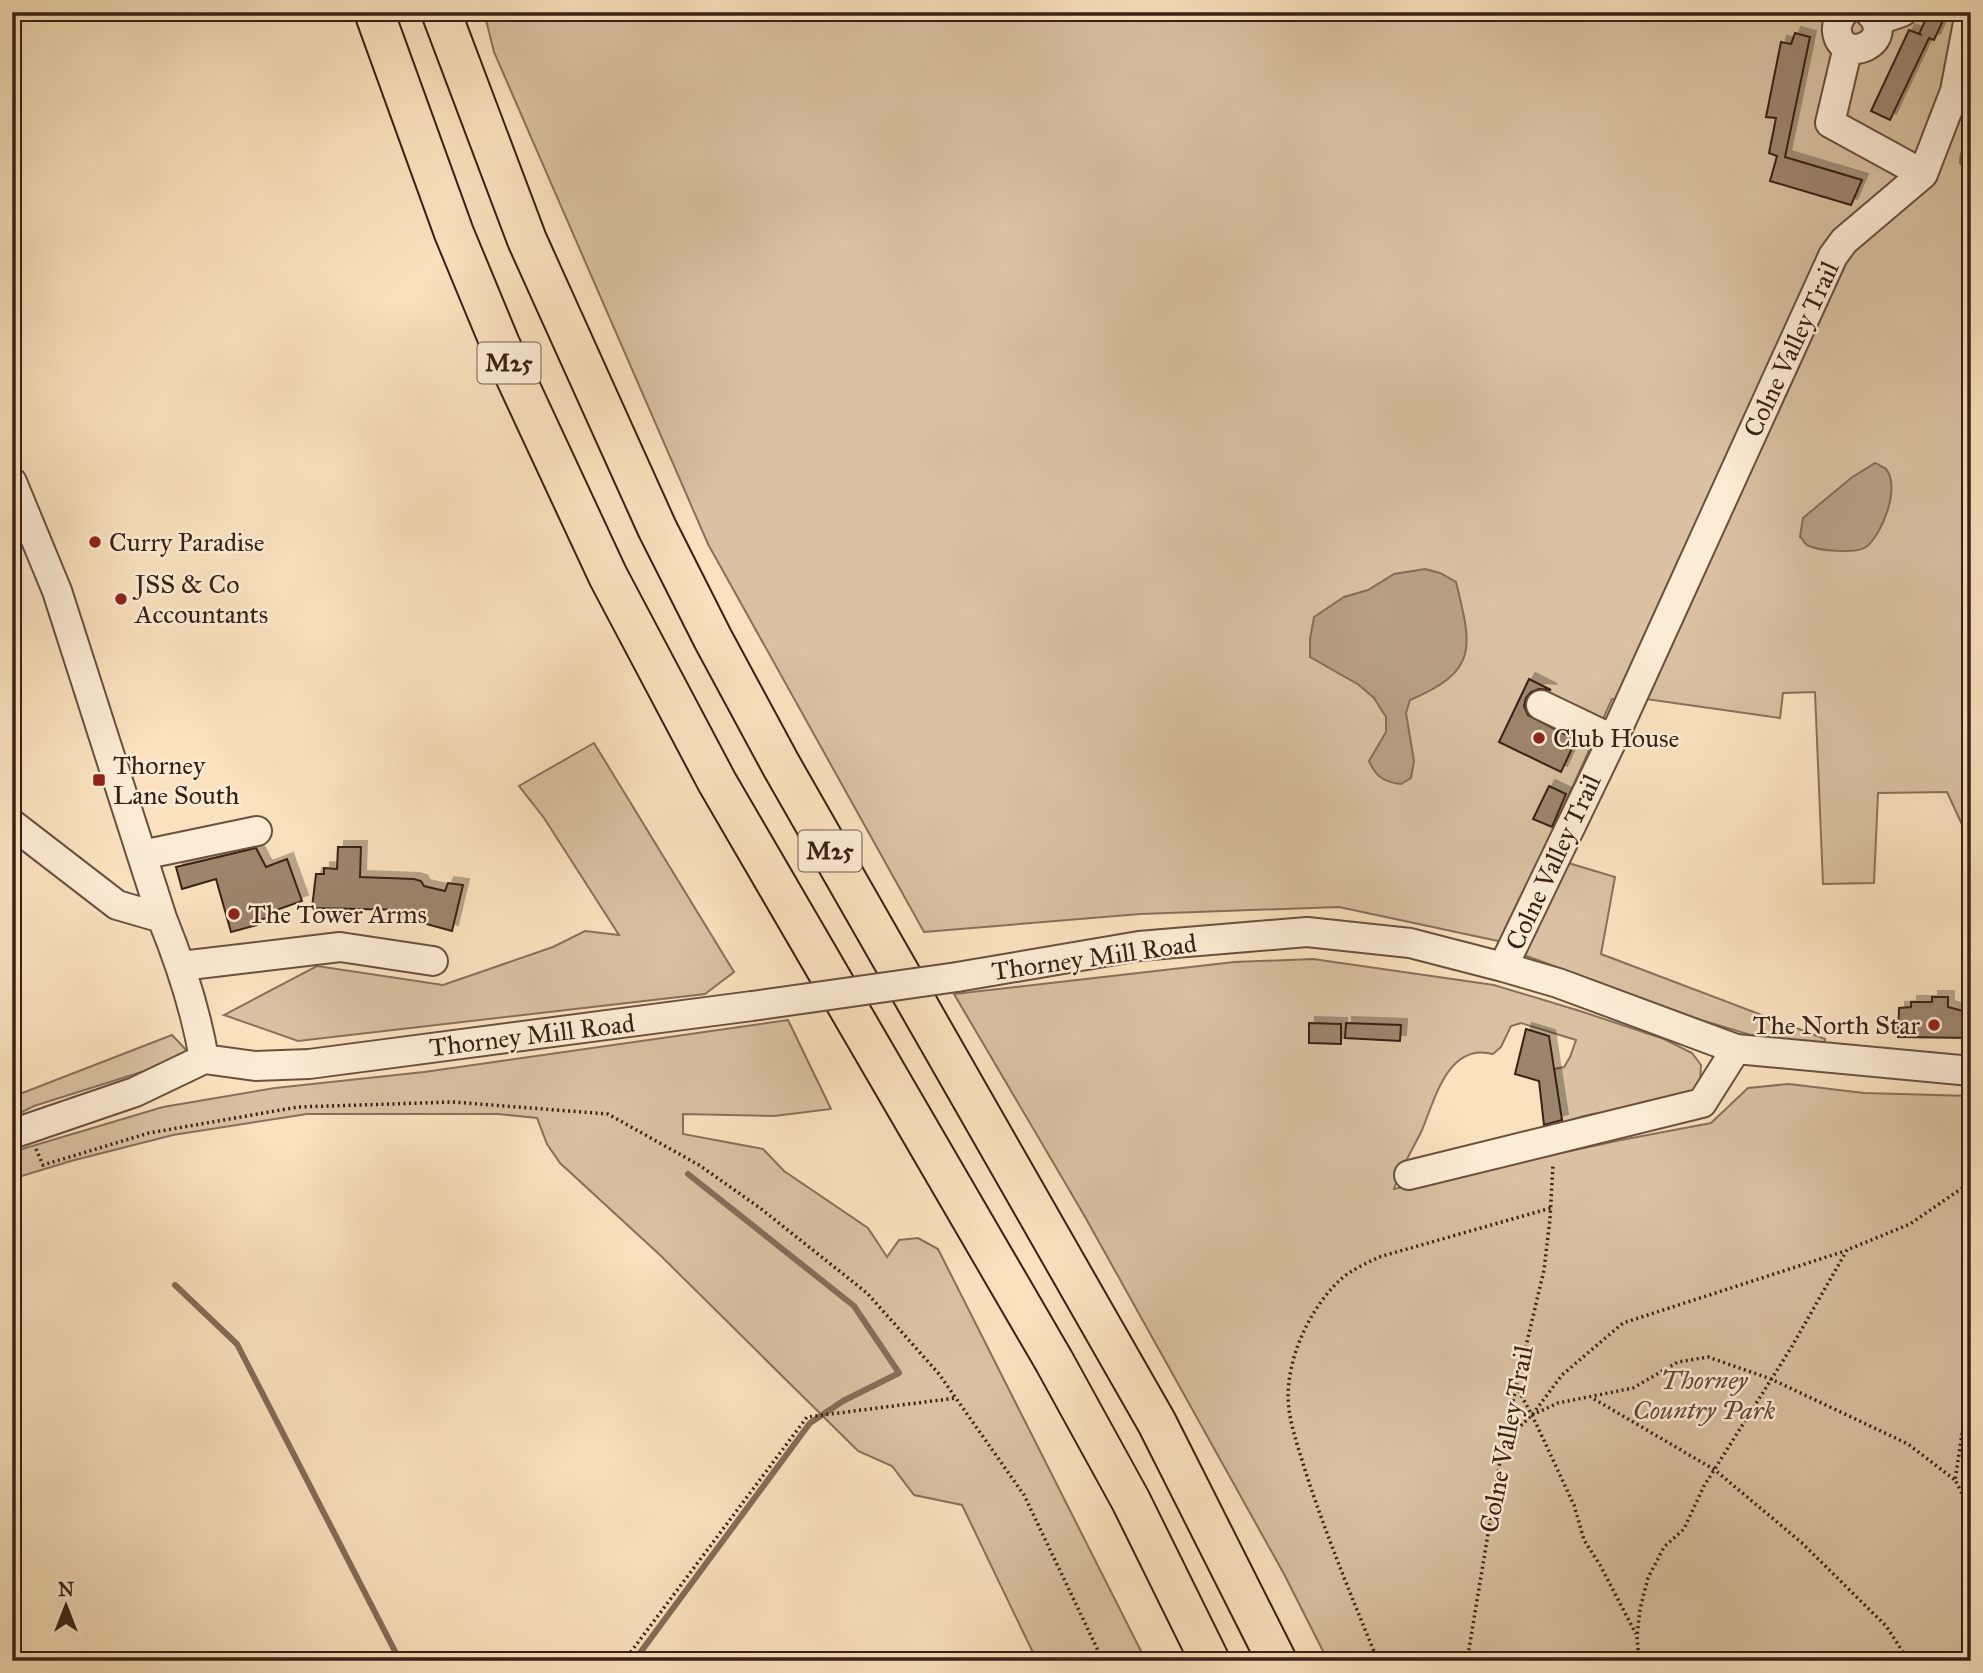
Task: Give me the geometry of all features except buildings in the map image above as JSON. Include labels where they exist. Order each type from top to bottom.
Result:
[{"type":"highway","name":"M25","points":[[374,12],[454,233],[511,369],[608,576],[717,782],[1060,1372],[1150,1538],[1210,1661]]},
{"type":"highway","name":"M25","points":[[441,12],[527,240],[651,516],[707,627],[781,765],[1157,1423],[1276,1661]]},
{"type":"street","points":[[1844,12],[1837,23],[1838,37],[1848,47],[1861,49],[1868,46],[1877,35],[1883,15]]},
{"type":"street","name":"Colne Valley Trail","points":[[1505,963],[1612,739],[1833,256],[1844,241],[1923,174],[1955,91],[1969,27]]},
{"type":"street","points":[[1848,47],[1830,123],[1923,174]]},
{"type":"street","points":[[12,482],[57,591],[162,918],[181,966],[198,1022],[204,1059],[135,1092],[20,1131]]},
{"type":"street","points":[[1541,705],[1612,739]]},
{"type":"street","points":[[12,824],[117,905],[162,918]]},
{"type":"street","points":[[142,855],[257,831]]},
{"type":"street","name":"Thorney Mill Road","points":[[204,1059],[255,1066],[309,1064],[957,977],[1139,946],[1307,932],[1409,943],[1505,963],[1736,1049],[1969,1071]]},
{"type":"street","points":[[181,966],[340,947],[433,961]]},
{"type":"street","points":[[1409,1175],[1702,1103],[1736,1049]]},
{"type":"path","points":[[1969,1071],[1971,1143]]},
{"type":"path","points":[[20,1131],[43,1165],[149,1133],[298,1107],[453,1102],[608,1114],[699,1165],[760,1208],[867,1293],[939,1374],[1024,1496],[1103,1661]]},
{"type":"path","name":"Colne Valley Trail","points":[[1467,1661],[1503,1443],[1544,1270],[1553,1159]]},
{"type":"path","points":[[1503,1443],[1532,1415],[1562,1374],[1623,1323],[1847,1250],[1910,1224],[1971,1182]]},
{"type":"path","points":[[1378,1661],[1334,1553],[1290,1422],[1290,1369],[1304,1331],[1335,1284],[1355,1269],[1379,1257],[1551,1208]]},
{"type":"path","points":[[1639,1661],[1637,1636],[1648,1578],[1664,1547],[1684,1529],[1704,1486],[1772,1379],[1847,1250]]},
{"type":"path","points":[[1532,1415],[1558,1403],[1633,1388],[1678,1362],[1708,1357],[1772,1379],[1908,1444],[1955,1480],[1971,1510]]},
{"type":"path","points":[[1515,1385],[1574,1505],[1584,1540],[1637,1636]]},
{"type":"path","points":[[624,1661],[807,1417],[956,1398]]},
{"type":"path","points":[[1592,1398],[1715,1470],[1810,1552],[1886,1626],[1909,1661]]},
{"type":"path","points":[[1955,1480],[1963,1428],[1971,1413]]},
{"type":"green space","points":[[484,12],[1965,12],[1973,104],[1971,134],[1961,152],[1960,163],[1971,176],[1971,844],[1947,792],[1878,793],[1874,883],[1823,884],[1815,692],[1783,693],[1780,718],[1639,698],[1612,699],[1503,942],[1339,907],[1140,914],[924,932],[708,544],[494,52]]},
{"type":"green space","points":[[594,743],[734,972],[705,994],[298,1041],[224,1015],[317,966],[443,985],[553,947],[585,931],[619,935],[544,818],[519,786]]},
{"type":"green space","points":[[1565,862],[1615,877],[1601,954],[1825,1039],[1824,1047],[1754,1036],[1701,1020],[1521,954]]},
{"type":"green space","name":"Thorney Country Park","points":[[1313,959],[1494,985],[1664,1039],[1692,1053],[1701,1065],[1700,1084],[1677,1099],[1653,1107],[1590,1114],[1562,1123],[1554,1069],[1564,1067],[1576,1040],[1521,1023],[1511,1026],[1501,1047],[1493,1054],[1465,1056],[1446,1076],[1394,1189],[1711,1123],[1748,1088],[1789,1084],[1864,1093],[1971,1096],[1971,1661],[1328,1661],[1284,1574],[1084,1215],[954,994],[1234,962]]},
{"type":"green space","points":[[788,1020],[831,1109],[774,1116],[683,1114],[683,1134],[763,1149],[784,1171],[868,1228],[887,1257],[899,1240],[918,1238],[938,1249],[1146,1661],[1037,1661],[962,1505],[914,1495],[892,1466],[858,1451],[660,1255],[560,1163],[547,1144],[537,1118],[498,1114],[307,1114],[173,1135],[12,1179],[12,1152],[163,1107],[275,1088],[424,1072]]},
{"type":"green space","points":[[172,1035],[192,1056],[34,1106],[12,1117],[12,1097]]},
{"type":"shaded area","points":[[1875,463],[1885,468],[1890,476],[1891,497],[1884,521],[1872,541],[1861,549],[1846,551],[1819,549],[1806,544],[1800,537],[1803,518],[1851,478]]},
{"type":"shaded area","points":[[1425,569],[1440,573],[1456,582],[1467,640],[1459,667],[1449,678],[1410,700],[1406,713],[1414,761],[1411,778],[1401,784],[1381,778],[1369,761],[1386,732],[1386,717],[1374,698],[1359,685],[1310,657],[1310,639],[1314,617],[1344,597],[1368,590],[1394,574]]},
{"type":"waterway","points":[[634,1661],[810,1423],[843,1401],[899,1373],[854,1306],[688,1174]]},
{"type":"waterway","points":[[175,1285],[237,1344],[400,1661]]},
{"type":"place","name":"Curry Paradise","points":[[95,542]]},
{"type":"place","name":"JSS & Co Accountants","points":[[121,599]]},
{"type":"place","name":"Club House","points":[[1539,738]]},
{"type":"place","name":"Thorney Lane South","points":[[99,780]]},
{"type":"place","name":"The Tower Arms","points":[[234,914]]},
{"type":"place","name":"The North Star","points":[[1934,1025]]}]
